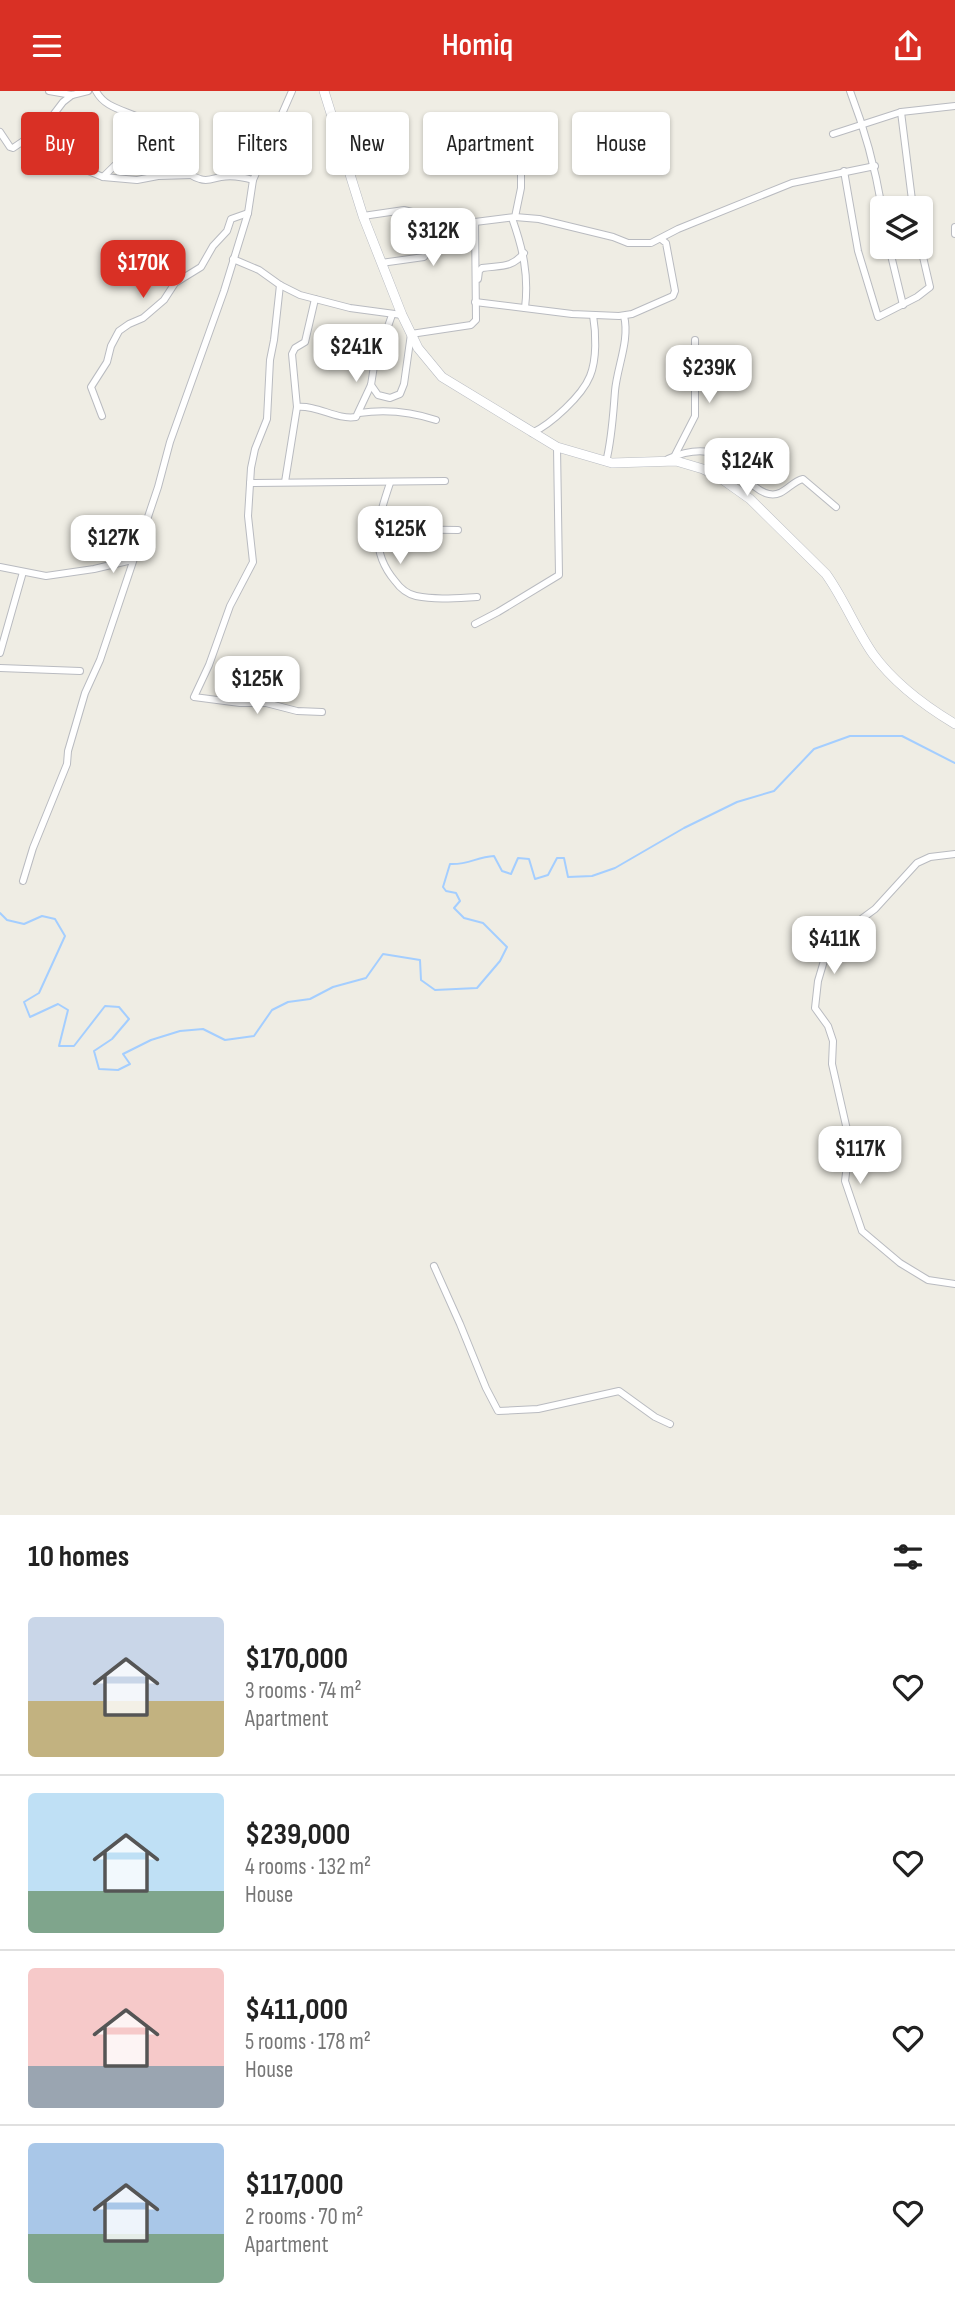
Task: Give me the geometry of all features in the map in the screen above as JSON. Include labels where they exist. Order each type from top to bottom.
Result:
[{"type":"street","points":[[49,91],[72,95],[88,91]]},
{"type":"street","points":[[96,91],[105,103],[126,112]]},
{"type":"street","points":[[23,881],[33,848],[67,764],[68,751],[82,704],[100,660],[158,487],[170,442],[224,292],[248,213],[253,180],[292,91]]},
{"type":"street","points":[[324,91],[397,315],[426,360],[442,377],[557,447],[606,462],[634,464],[676,461],[703,469],[738,489],[825,574],[836,588],[862,637],[882,664],[926,706],[955,725]]},
{"type":"street","points":[[850,91],[863,123],[880,196]]},
{"type":"street","points":[[56,112],[72,95]]},
{"type":"street","points":[[834,134],[901,112],[955,106]]},
{"type":"street","points":[[901,112],[912,196]]},
{"type":"street","points":[[0,132],[12,148],[21,143]]},
{"type":"street","points":[[363,216],[404,210],[433,218],[475,222],[513,217],[539,219],[628,243],[651,243],[671,232],[792,183],[874,166]]},
{"type":"street","points":[[103,177],[113,167]]},
{"type":"street","points":[[845,171],[858,251],[876,315],[881,317],[904,305],[931,285],[924,259]]},
{"type":"street","points":[[98,175],[137,180],[192,175],[207,180],[223,176],[253,180]]},
{"type":"street","points":[[521,175],[521,188],[513,217],[524,253],[527,288],[525,307]]},
{"type":"street","points":[[102,416],[91,387],[107,362],[119,331],[143,318],[164,300],[175,283],[204,263],[213,246],[227,230],[231,219],[248,213]]},
{"type":"street","points":[[381,263],[424,257],[429,250],[433,218]]},
{"type":"street","points":[[411,334],[474,324],[477,315],[475,222]]},
{"type":"street","points":[[955,227],[955,234]]},
{"type":"street","points":[[475,302],[593,315],[632,314],[673,296],[675,291],[666,243],[661,239]]},
{"type":"street","points":[[475,286],[482,268],[515,263],[524,253]]},
{"type":"street","points":[[892,259],[904,305]]},
{"type":"street","points":[[233,260],[259,270],[291,292],[349,308],[397,315]]},
{"type":"street","points":[[280,285],[270,360],[267,419],[255,449],[250,483],[248,516],[253,562],[235,596],[194,697],[240,703],[266,703],[297,711],[323,712]]},
{"type":"street","points":[[285,482],[297,407],[292,354],[295,348],[305,342],[315,299]]},
{"type":"street","points":[[359,414],[371,384],[374,366],[397,315]]},
{"type":"street","points":[[532,433],[545,427],[562,412],[589,379],[594,353],[593,315]]},
{"type":"street","points":[[606,462],[613,433],[615,392],[625,331],[624,316]]},
{"type":"street","points":[[371,384],[378,395],[390,398],[400,394],[404,384],[411,334]]},
{"type":"street","points":[[674,457],[695,416],[695,340]]},
{"type":"street","points":[[297,407],[313,407],[349,418],[388,410],[404,411],[436,420]]},
{"type":"street","points":[[475,624],[559,575],[557,447]]},
{"type":"street","points":[[663,462],[698,451],[720,456],[759,490],[769,494],[782,492],[803,479],[836,507]]},
{"type":"street","points":[[250,483],[445,481]]},
{"type":"street","points":[[390,483],[381,510],[377,543],[384,565],[400,588],[415,596],[452,599],[477,597]]},
{"type":"street","points":[[378,529],[458,530]]},
{"type":"street","points":[[0,567],[46,576],[64,575],[132,560]]},
{"type":"street","points":[[0,653],[23,572]]},
{"type":"street","points":[[0,668],[80,671]]},
{"type":"street","points":[[955,854],[930,857],[917,863],[875,909],[837,937],[826,954],[818,981],[815,1008],[828,1026],[832,1041],[832,1065],[849,1143],[845,1181],[862,1231],[900,1263],[928,1280],[955,1284]]},
{"type":"street","points":[[433,1266],[498,1411],[538,1409],[619,1391],[655,1417],[670,1424]]},
{"type":"waterway","points":[[0,913],[7,920],[24,924],[42,916],[55,919],[65,936],[39,993],[24,1002],[30,1017],[58,1004],[68,1010],[59,1046],[74,1046],[105,1006],[119,1007],[129,1019],[112,1039],[94,1051],[99,1069],[118,1070],[130,1064],[123,1054],[151,1040],[180,1031],[203,1029],[225,1040],[254,1036],[272,1010],[288,1002],[310,999],[333,987],[366,978],[383,954],[420,960],[421,980],[435,990],[477,988],[500,961],[507,947],[483,923],[464,918],[454,908],[460,901],[456,893],[446,891],[443,887],[450,864],[494,856],[502,871],[511,874],[518,858],[529,859],[535,879],[548,875],[557,858],[564,858],[568,877],[592,876],[615,868],[684,828],[737,802],[774,791],[814,749],[850,736],[902,736],[955,763]]}]
